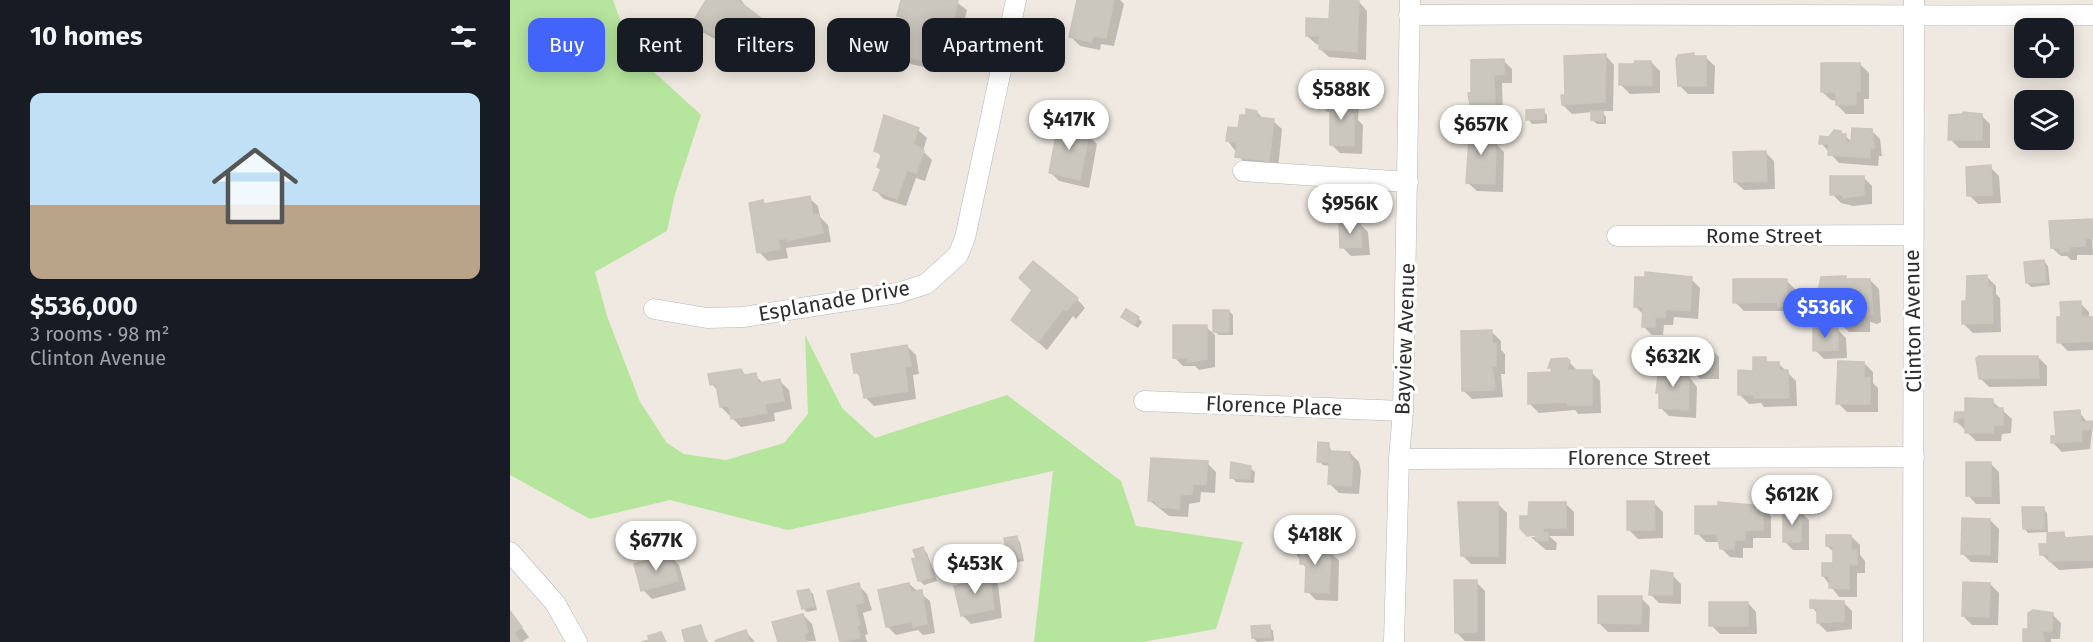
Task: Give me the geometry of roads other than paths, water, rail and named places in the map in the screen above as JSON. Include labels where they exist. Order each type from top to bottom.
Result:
[{"type":"street","name":"Esplanade Drive","points":[[654,309],[707,318],[743,317],[898,293],[926,284],[946,268],[958,255],[965,238],[1016,0]]},
{"type":"street","points":[[1410,7],[1914,8],[2093,15]]},
{"type":"street","name":"Bayview Avenue","points":[[1394,642],[1399,459],[1403,411],[1410,7]]},
{"type":"street","name":"Clinton Avenue","points":[[1913,642],[1914,8]]},
{"type":"street","points":[[1243,171],[1408,182]]},
{"type":"street","name":"Rome Street","points":[[1617,236],[1912,235]]},
{"type":"street","name":"Florence Place","points":[[1144,401],[1403,411]]},
{"type":"street","name":"Florence Street","points":[[1399,459],[1914,457]]},
{"type":"street","points":[[510,552],[555,603],[577,642]]}]
